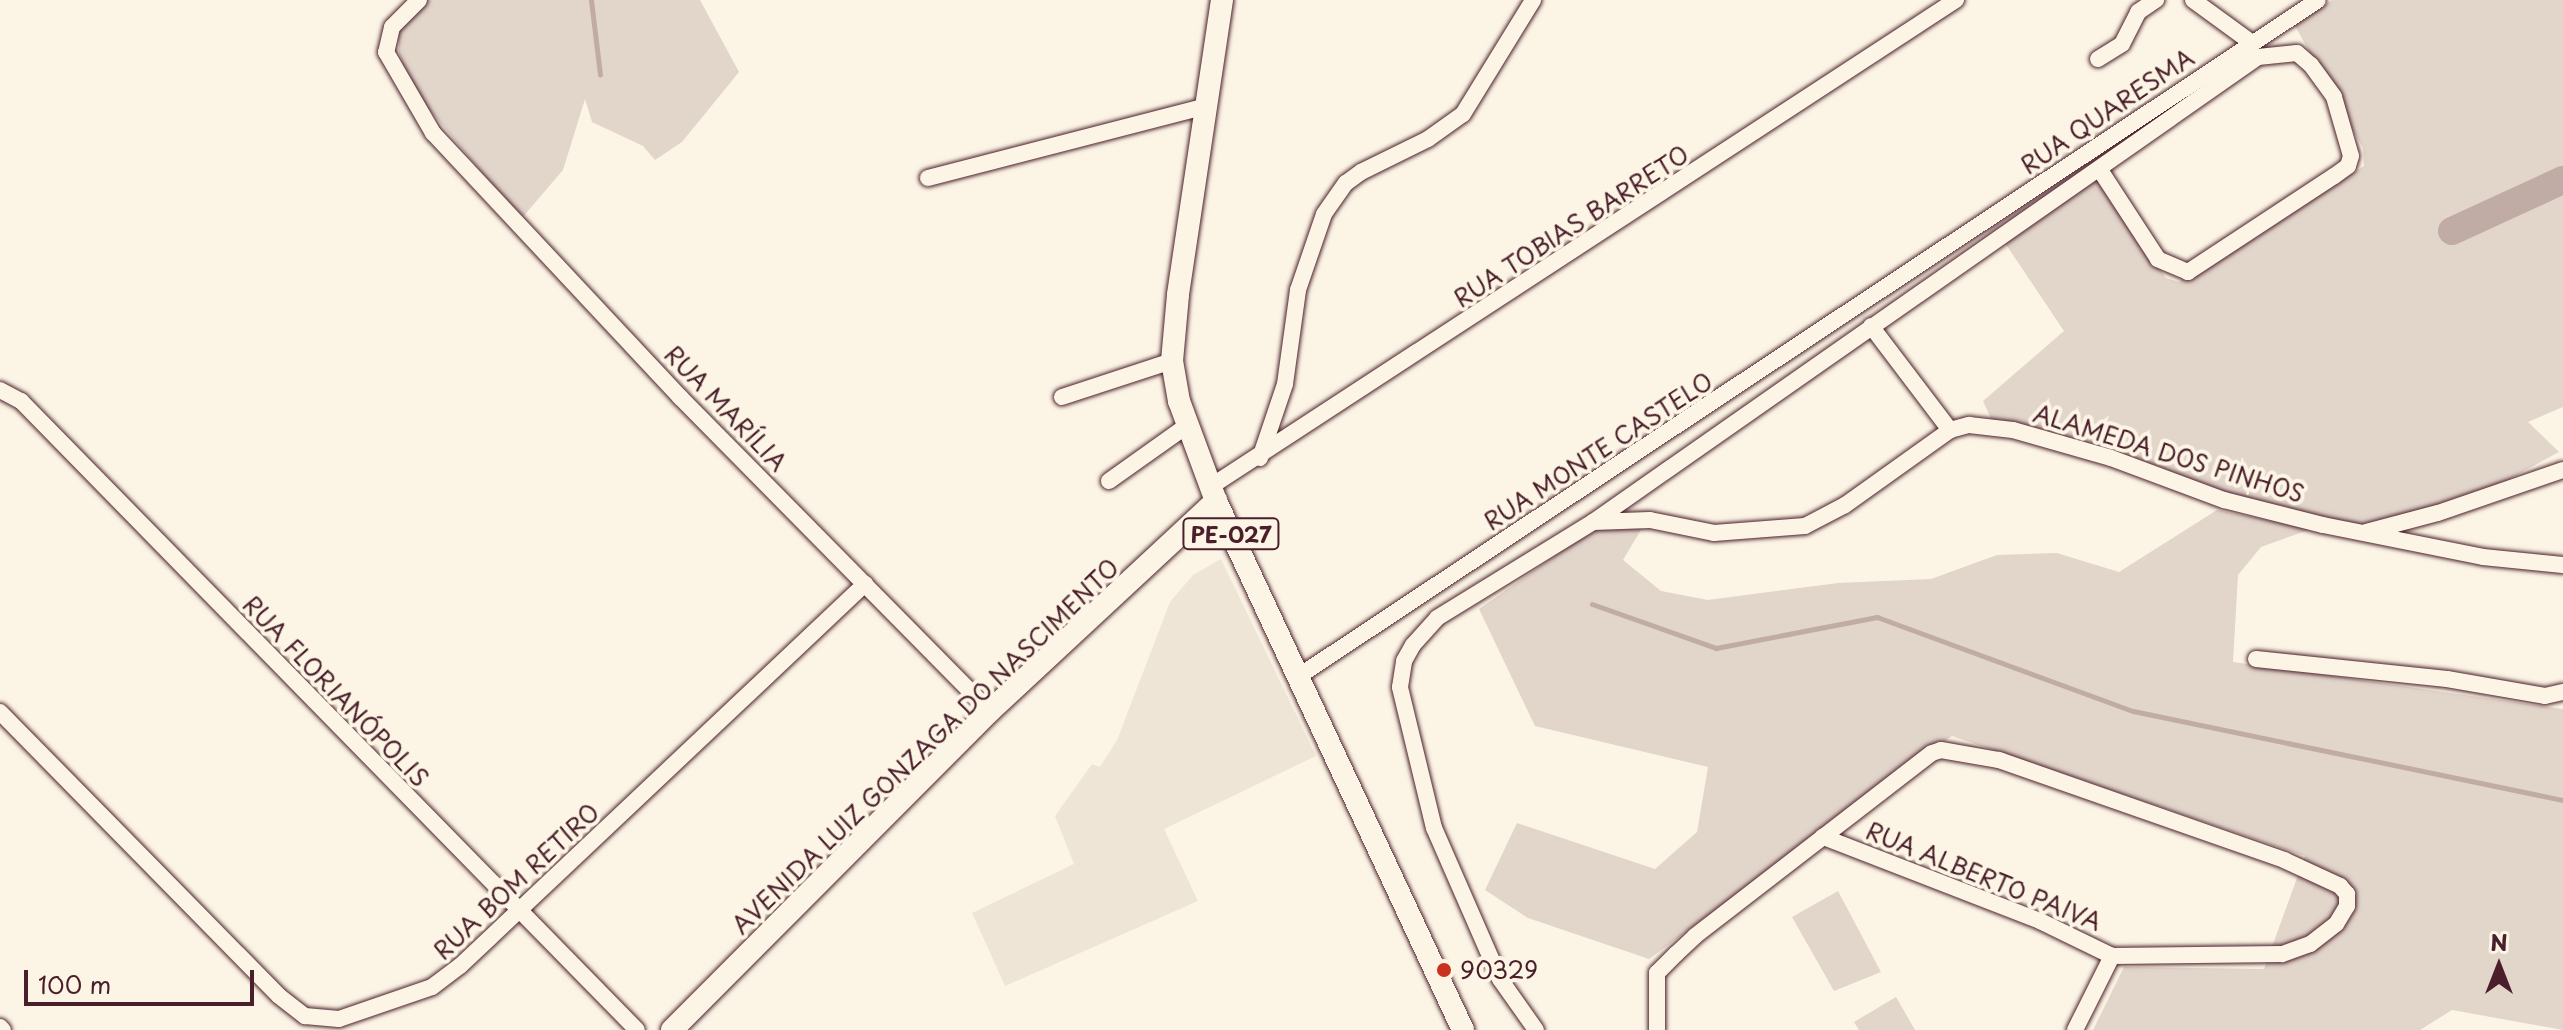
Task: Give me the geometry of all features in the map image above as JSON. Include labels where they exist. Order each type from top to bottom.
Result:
[{"type":"main road","name":"PE-027","points":[[1222,0],[1172,361],[1185,427],[1296,678],[1463,1030]]},
{"type":"main road","name":"AVENIDA LUIZ GONZAGA DO NASCIMENTO","points":[[672,1030],[990,711],[1213,494]]},
{"type":"street","name":"RUA MARÍLIA","points":[[419,0],[392,27],[386,52],[433,133],[990,711]]},
{"type":"street","points":[[1260,458],[1285,384],[1298,290],[1324,214],[1346,183],[1361,172],[1428,139],[1463,114],[1533,0]]},
{"type":"street","name":"RUA TOBIAS BARRETO","points":[[1213,494],[1260,458],[1956,0]]},
{"type":"street","points":[[2098,59],[2122,44],[2138,12],[2156,0]]},
{"type":"street","points":[[2193,0],[2252,43]]},
{"type":"street","name":"RUA QUARESMA","points":[[1925,263],[2318,0]]},
{"type":"street","points":[[1536,1030],[1500,979],[1448,867],[1400,687],[1404,661],[1437,618],[1593,522],[2269,52],[2297,53],[2334,97],[2350,142],[2348,166],[2188,272],[2158,259],[2100,170]]},
{"type":"street","points":[[928,178],[1206,106]]},
{"type":"street","name":"RUA MONTE CASTELO","points":[[1296,678],[1925,263]]},
{"type":"street","points":[[1593,522],[1629,518],[1714,533],[1805,526],[1845,505],[1950,430],[1871,326]]},
{"type":"street","points":[[1062,397],[1172,361]]},
{"type":"street","name":"RUA FLORIANÓPOLIS","points":[[0,390],[21,401],[519,914],[637,1030]]},
{"type":"street","name":"ALAMEDA DOS PINHOS","points":[[1950,430],[1969,425],[2013,430],[2111,458],[2224,500],[2361,533],[2483,557],[2563,565]]},
{"type":"street","points":[[1109,481],[1185,427]]},
{"type":"street","points":[[2361,533],[2438,513],[2563,470]]},
{"type":"street","name":"RUA BOM RETIRO","points":[[0,712],[279,996],[305,1016],[339,1019],[432,987],[519,914],[865,584]]},
{"type":"street","points":[[2256,659],[2460,680],[2545,696],[2563,692]]},
{"type":"street","name":"RUA ALBERTO PAIVA","points":[[1953,749],[2284,860],[2340,886],[2347,894],[2347,906],[2336,924],[2310,944],[2282,954],[2112,956],[2040,921],[1823,837],[1932,753],[1953,749]]},
{"type":"street","points":[[1657,1030],[1657,973],[1695,936],[1823,837]]},
{"type":"street","points":[[2075,1030],[2112,956]]},
{"type":"shaded area","points":[[408,0],[700,0],[739,72],[682,142],[655,160],[643,146],[592,122],[585,99],[563,170],[521,219],[412,89],[399,53],[398,30]]},
{"type":"shaded area","points":[[2332,0],[2563,0],[2563,407],[2528,422],[2559,452],[2504,482],[2429,510],[2356,526],[2285,511],[1992,421],[1983,401],[2064,331],[2005,243],[2099,178],[2166,278],[2179,282],[2364,166],[2363,148],[2294,24]]},
{"type":"shaded area","points":[[2217,510],[2311,529],[2261,547],[2238,575],[2233,662],[2563,709],[2563,1030],[2452,1010],[2420,1030],[2093,1030],[2124,967],[2264,969],[2305,856],[1952,736],[1649,959],[1528,918],[1485,890],[1517,823],[1655,869],[1697,832],[1708,767],[1535,726],[1479,609],[1595,528],[1642,528],[1623,560],[1661,591],[1708,600],[1838,583],[1931,579],[1997,555],[2057,553],[2119,572]]},
{"type":"shaded area","points":[[1221,559],[1316,756],[1164,829],[1198,901],[1005,986],[972,913],[1074,864],[1055,816],[1092,764],[1100,767],[1117,740],[1170,602],[1193,575]]},
{"type":"shaded area","points":[[1838,891],[1881,972],[1834,991],[1792,917]]},
{"type":"shaded area","points":[[1896,997],[1915,1030],[1859,1030],[1854,1022]]},
{"type":"waterway","points":[[591,0],[600,74]]},
{"type":"waterway","points":[[2452,231],[2563,180]]},
{"type":"waterway","points":[[1592,604],[1716,648],[1877,617],[2133,711],[2563,800]]},
{"type":"place","name":"90329","points":[[1444,970]]}]
